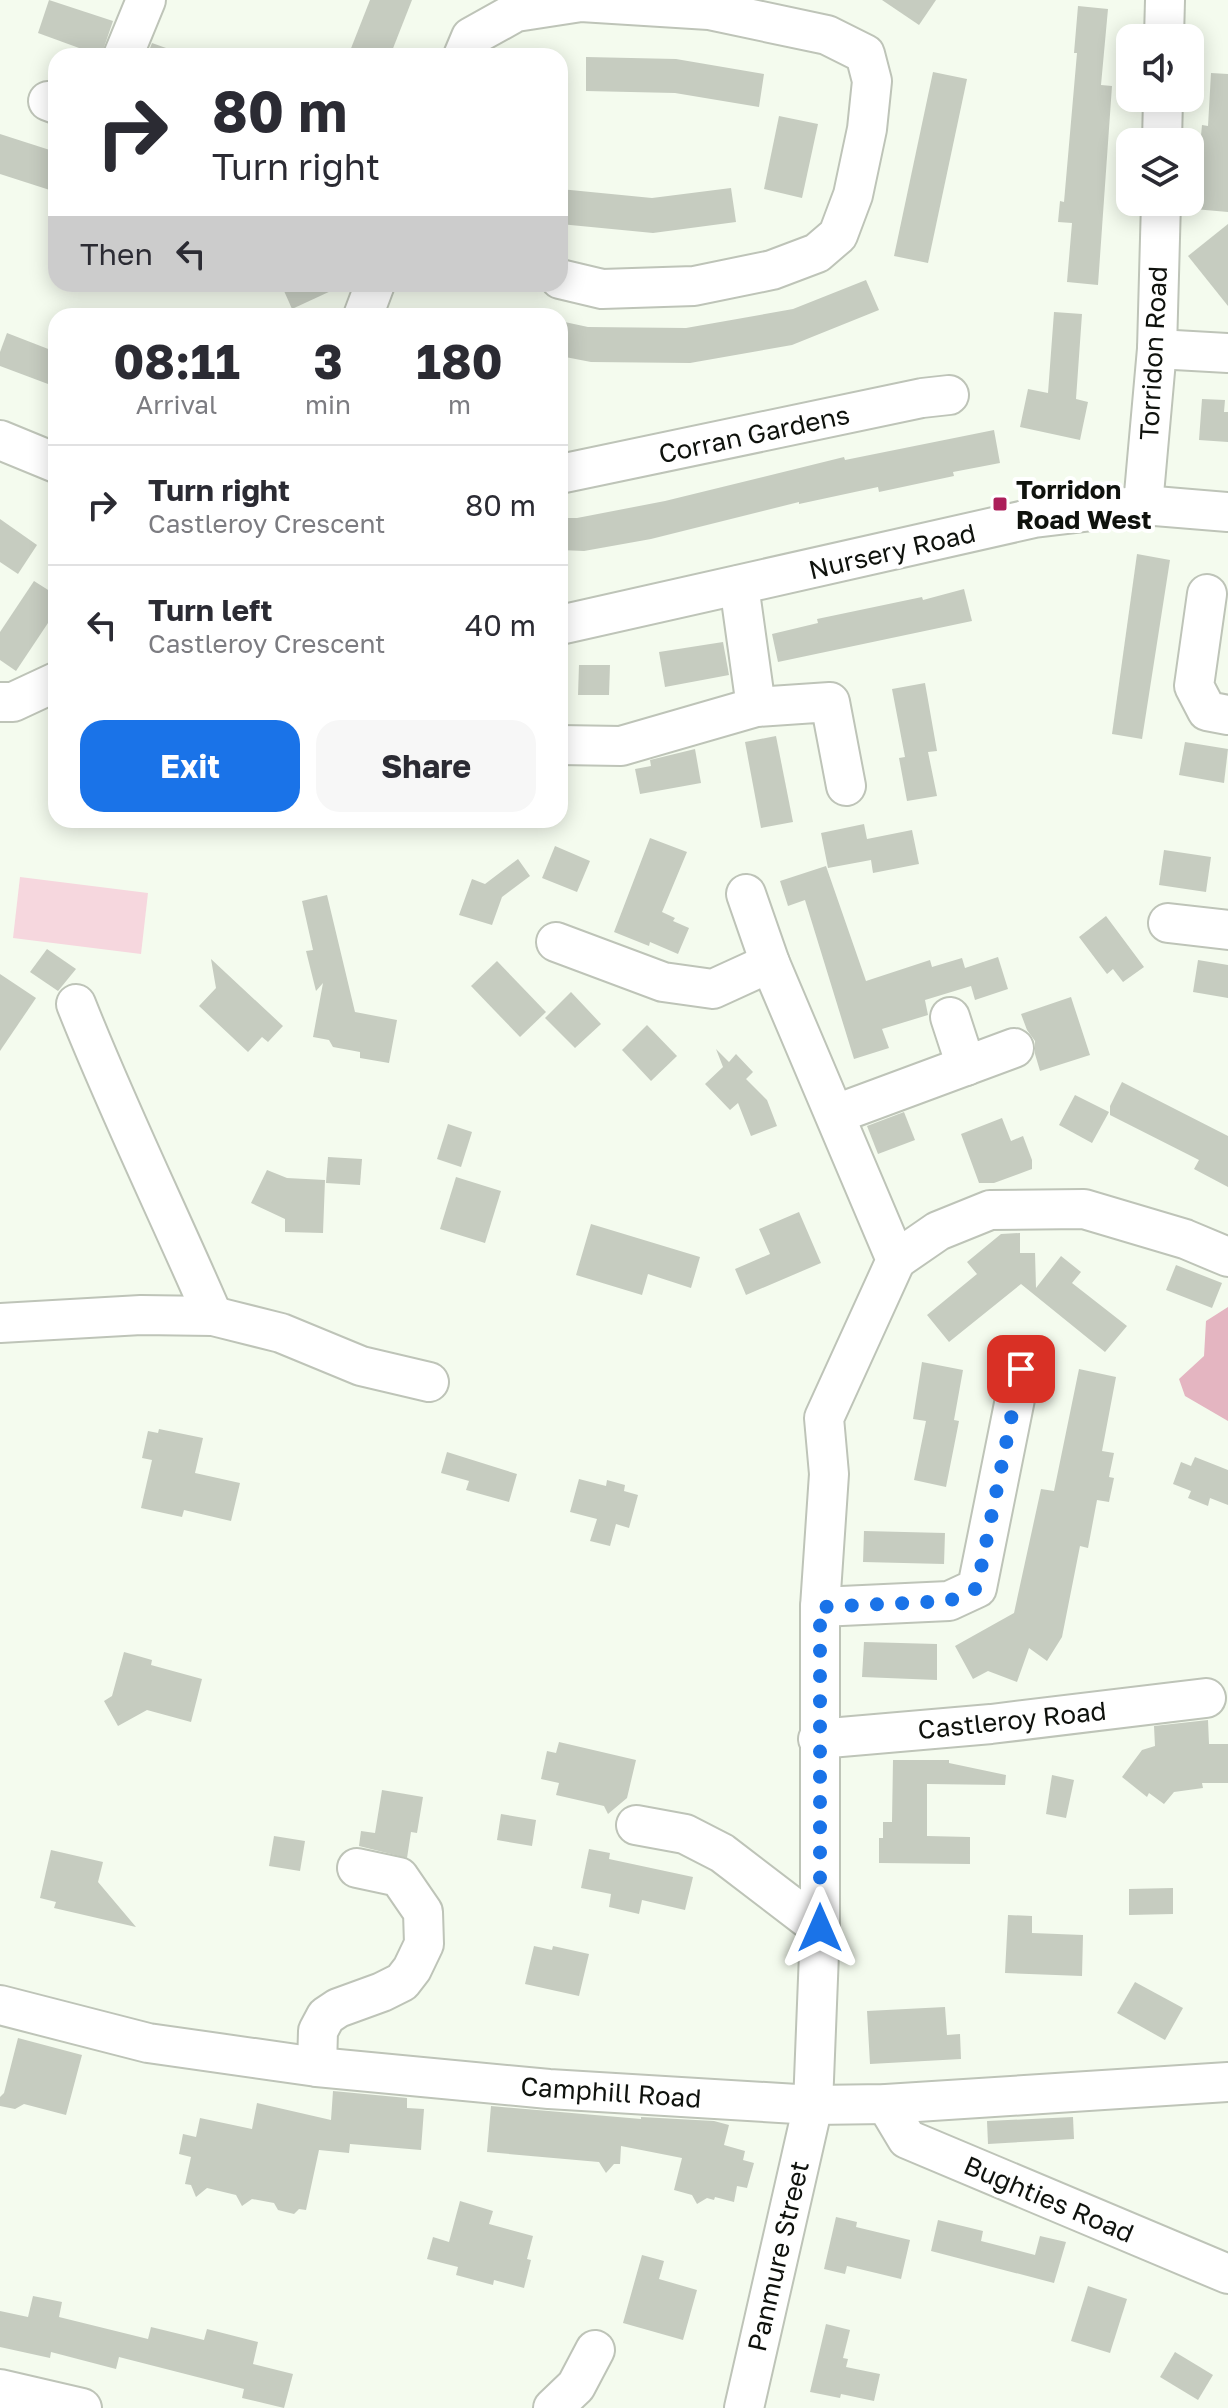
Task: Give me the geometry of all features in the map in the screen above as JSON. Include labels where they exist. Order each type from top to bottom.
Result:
[{"type":"street","points":[[126,48],[146,0]]},
{"type":"street","points":[[1164,24],[1165,0]]},
{"type":"street","points":[[466,48],[471,37],[516,12],[581,2],[709,10],[827,35],[865,54],[872,81],[867,129],[853,195],[838,235],[817,253],[772,270],[694,286],[602,289],[568,281]]},
{"type":"street","name":"Torridon Road","points":[[1143,505],[1157,349],[1161,216]]},
{"type":"street","points":[[1157,349],[1228,353]]},
{"type":"street","name":"Corran Gardens","points":[[568,472],[922,398],[949,395]]},
{"type":"street","points":[[0,440],[48,460]]},
{"type":"street","name":"Nursery Road","points":[[568,623],[1034,518],[1143,505],[1228,512]]},
{"type":"street","points":[[739,585],[756,707]]},
{"type":"street","points":[[1207,594],[1194,686],[1207,711],[1228,715]]},
{"type":"street","points":[[0,702],[13,702],[48,686]]},
{"type":"street","points":[[568,745],[621,746],[717,721],[756,707],[830,702],[846,786]]},
{"type":"street","points":[[746,894],[770,963],[896,1260]]},
{"type":"street","points":[[1168,923],[1228,930]]},
{"type":"street","points":[[556,942],[663,982],[713,989],[770,963]]},
{"type":"street","points":[[76,1004],[113,1098],[173,1222],[213,1316]]},
{"type":"street","points":[[950,1017],[966,1066]]},
{"type":"street","points":[[836,1114],[1014,1048]]},
{"type":"street","points":[[813,2105],[820,1928],[820,1607],[829,1474],[824,1418],[896,1260],[938,1231],[990,1210],[1084,1209],[1185,1239],[1228,1257]]},
{"type":"street","points":[[0,1323],[141,1315],[213,1316],[281,1333],[361,1366],[429,1382]]},
{"type":"street","points":[[820,1607],[949,1601],[977,1588],[1021,1369]]},
{"type":"street","name":"Castleroy Road","points":[[818,1739],[991,1724],[1206,1698]]},
{"type":"street","points":[[636,1825],[685,1834],[722,1853],[820,1928]]},
{"type":"street","points":[[317,2067],[318,2031],[326,2016],[338,2008],[402,1982],[424,1944],[423,1912],[399,1877],[357,1868]]},
{"type":"street","name":"Camphill Road","points":[[0,2005],[148,2043],[317,2067],[549,2089],[813,2105],[886,2104],[1228,2082]]},
{"type":"street","name":"Bughties Road","points":[[886,2104],[907,2139],[1228,2274]]},
{"type":"street","name":"Panmure Street","points":[[744,2408],[813,2105]]},
{"type":"street","points":[[553,2408],[576,2386],[595,2350]]},
{"type":"street","points":[[0,2389],[82,2408]]},
{"type":"shaded area","points":[[20,877],[148,893],[141,954],[13,938]]},
{"type":"shaded area","points":[[1228,1307],[1228,1421],[1185,1396],[1179,1379],[1204,1356],[1206,1321]]},
{"type":"building","points":[[49,0],[113,21],[104,48],[79,48],[38,33]]},
{"type":"building","points":[[370,0],[412,0],[393,48],[351,48]]},
{"type":"building","points":[[882,0],[936,0],[919,25]]},
{"type":"building","points":[[1078,6],[1108,9],[1101,85],[1112,86],[1098,285],[1067,282],[1072,223],[1058,222],[1060,201],[1064,202]]},
{"type":"building","points":[[586,57],[676,59],[764,74],[759,107],[675,93],[586,91]]},
{"type":"building","points":[[933,72],[967,79],[928,263],[894,256]]},
{"type":"building","points":[[1211,73],[1228,74],[1228,212],[1204,210],[1202,128],[1202,125],[1208,126]]},
{"type":"building","points":[[779,116],[818,124],[802,198],[764,189]]},
{"type":"building","points":[[0,134],[48,149],[48,189],[0,174]]},
{"type":"building","points":[[731,188],[736,222],[653,233],[568,225],[568,190],[652,198]]},
{"type":"building","points":[[1228,224],[1228,306],[1188,256]]},
{"type":"building","points":[[866,280],[879,310],[792,345],[690,363],[591,362],[568,358],[568,323],[588,327],[686,328],[793,309]]},
{"type":"building","points":[[285,292],[329,292],[294,308]]},
{"type":"building","points":[[1054,312],[1082,314],[1076,399],[1088,402],[1080,440],[1020,427],[1028,389],[1048,393]]},
{"type":"building","points":[[7,333],[48,349],[48,384],[0,366],[0,352]]},
{"type":"building","points":[[1202,399],[1225,400],[1228,442],[1199,440]]},
{"type":"building","points":[[994,430],[1000,463],[879,492],[878,487],[799,502],[651,539],[584,551],[568,550],[568,518],[665,501],[844,457],[845,460]]},
{"type":"building","points":[[0,519],[37,545],[18,574],[0,562]]},
{"type":"building","points":[[1137,554],[1170,560],[1142,739],[1112,734]]},
{"type":"building","points":[[34,581],[48,590],[48,623],[16,671],[0,660],[0,632]]},
{"type":"building","points":[[964,589],[972,621],[778,662],[772,634],[818,623],[817,619],[922,597],[923,600]]},
{"type":"building","points":[[723,642],[729,675],[665,687],[659,652]]},
{"type":"building","points":[[579,665],[610,665],[609,695],[578,695]]},
{"type":"building","points":[[925,683],[937,751],[928,752],[937,796],[907,801],[899,758],[905,757],[892,689]]},
{"type":"building","points":[[776,736],[793,822],[761,828],[745,742]]},
{"type":"building","points":[[1185,742],[1228,749],[1224,783],[1179,775]]},
{"type":"building","points":[[695,749],[701,783],[640,794],[635,769],[651,766],[650,760]]},
{"type":"building","points":[[864,824],[867,839],[912,830],[919,864],[873,873],[871,860],[828,868],[821,833]]},
{"type":"building","points":[[650,838],[687,852],[662,912],[689,928],[678,954],[614,932]]},
{"type":"building","points":[[555,846],[590,861],[577,892],[542,878]]},
{"type":"building","points":[[1164,850],[1211,857],[1206,892],[1159,885]]},
{"type":"building","points":[[518,859],[530,876],[502,897],[492,925],[459,915],[472,879],[485,884]]},
{"type":"building","points":[[826,866],[866,981],[930,960],[932,967],[962,958],[965,968],[998,957],[1008,989],[975,1000],[971,986],[925,1000],[928,1015],[882,1029],[889,1048],[854,1059],[805,900],[788,906],[780,881]]},
{"type":"building","points":[[327,895],[355,1012],[397,1020],[389,1063],[360,1058],[360,1052],[333,1047],[329,1040],[313,1037],[323,983],[316,991],[306,951],[313,950],[302,901]]},
{"type":"building","points":[[1106,916],[1144,967],[1123,982],[1113,969],[1107,974],[1079,937]]},
{"type":"building","points":[[47,949],[76,969],[58,991],[30,972]]},
{"type":"building","points":[[211,959],[283,1026],[268,1042],[262,1037],[248,1052],[199,1006],[216,988]]},
{"type":"building","points":[[1198,960],[1228,965],[1228,998],[1193,992]]},
{"type":"building","points":[[497,961],[546,1012],[520,1037],[471,986]]},
{"type":"building","points":[[0,974],[36,998],[0,1051]]},
{"type":"building","points":[[571,992],[601,1024],[575,1048],[545,1018]]},
{"type":"building","points":[[1071,997],[1090,1055],[1040,1071],[1035,1041],[1021,1014]]},
{"type":"building","points":[[647,1025],[677,1056],[651,1081],[622,1050]]},
{"type":"building","points":[[716,1049],[729,1062],[736,1054],[753,1072],[746,1079],[767,1100],[777,1126],[751,1136],[738,1103],[730,1110],[705,1084],[723,1067]]},
{"type":"building","points":[[1122,1082],[1228,1136],[1228,1187],[1194,1169],[1199,1160],[1110,1115],[1110,1106]]},
{"type":"building","points":[[1075,1095],[1109,1112],[1092,1143],[1059,1125]]},
{"type":"building","points":[[904,1112],[915,1140],[878,1154],[867,1126]]},
{"type":"building","points":[[1002,1118],[1011,1141],[1023,1136],[1032,1169],[994,1183],[979,1183],[961,1134]]},
{"type":"building","points":[[448,1124],[472,1132],[461,1167],[437,1159]]},
{"type":"building","points":[[328,1157],[362,1159],[360,1185],[326,1183]]},
{"type":"building","points":[[267,1170],[287,1178],[325,1180],[323,1233],[285,1232],[285,1219],[251,1203]]},
{"type":"building","points":[[456,1177],[501,1191],[485,1243],[440,1229]]},
{"type":"building","points":[[799,1212],[821,1263],[746,1295],[735,1269],[770,1254],[759,1229]]},
{"type":"building","points":[[591,1224],[700,1257],[691,1288],[648,1274],[642,1295],[576,1275]]},
{"type":"building","points":[[1020,1233],[1020,1253],[1035,1253],[1036,1288],[1061,1256],[1081,1272],[1072,1283],[1127,1326],[1105,1352],[1021,1284],[949,1342],[927,1315],[977,1274],[967,1262],[1001,1234]]},
{"type":"building","points":[[1176,1265],[1222,1283],[1212,1308],[1166,1290]]},
{"type":"building","points":[[922,1362],[963,1370],[954,1420],[959,1421],[946,1487],[914,1480],[926,1421],[913,1419]]},
{"type":"building","points":[[1079,1369],[1116,1377],[1102,1451],[1114,1453],[1109,1477],[1114,1478],[1109,1502],[1097,1500],[1088,1548],[1080,1546],[1062,1637],[1047,1661],[1029,1648],[1017,1682],[988,1671],[973,1679],[955,1646],[1014,1613],[1041,1489],[1054,1491]]},
{"type":"building","points":[[159,1429],[203,1438],[195,1473],[240,1483],[231,1521],[184,1510],[182,1517],[141,1508],[152,1460],[142,1458],[148,1431],[158,1433]]},
{"type":"building","points":[[447,1452],[517,1474],[509,1502],[466,1490],[469,1481],[441,1473]]},
{"type":"building","points":[[1195,1457],[1228,1470],[1228,1505],[1210,1498],[1208,1506],[1188,1498],[1191,1491],[1173,1484],[1181,1462],[1191,1466]]},
{"type":"building","points":[[579,1479],[606,1486],[607,1480],[625,1485],[624,1491],[638,1495],[629,1528],[616,1524],[610,1546],[590,1541],[597,1519],[570,1512]]},
{"type":"building","points":[[864,1531],[945,1533],[944,1564],[863,1562]]},
{"type":"building","points":[[864,1642],[937,1644],[937,1680],[862,1677]]},
{"type":"building","points":[[124,1652],[152,1660],[151,1665],[202,1679],[191,1722],[147,1710],[118,1726],[104,1701],[112,1696]]},
{"type":"building","points":[[1208,1720],[1209,1744],[1228,1744],[1228,1783],[1202,1783],[1203,1788],[1174,1792],[1164,1804],[1149,1793],[1147,1797],[1122,1777],[1142,1750],[1155,1746],[1154,1726]]},
{"type":"building","points":[[559,1742],[636,1760],[627,1798],[608,1814],[604,1806],[556,1795],[559,1783],[541,1779],[547,1751],[556,1753]]},
{"type":"building","points":[[893,1760],[949,1760],[949,1763],[1006,1775],[1005,1785],[927,1784],[927,1836],[970,1837],[970,1864],[879,1863],[879,1838],[883,1838],[883,1822],[892,1822]]},
{"type":"building","points":[[1052,1775],[1074,1780],[1066,1818],[1046,1814]]},
{"type":"building","points":[[382,1790],[423,1797],[417,1833],[411,1832],[407,1858],[359,1846],[361,1831],[375,1833]]},
{"type":"building","points":[[501,1814],[536,1820],[532,1846],[497,1840]]},
{"type":"building","points":[[274,1836],[305,1841],[300,1871],[269,1866]]},
{"type":"building","points":[[589,1849],[610,1853],[609,1859],[693,1877],[685,1910],[642,1900],[639,1914],[609,1907],[611,1894],[581,1888]]},
{"type":"building","points":[[51,1850],[103,1862],[98,1882],[136,1927],[54,1908],[56,1902],[40,1898]]},
{"type":"building","points":[[1173,1888],[1173,1914],[1129,1915],[1129,1889]]},
{"type":"building","points":[[1008,1915],[1032,1916],[1032,1933],[1083,1935],[1082,1976],[1005,1973]]},
{"type":"building","points":[[534,1946],[552,1950],[553,1946],[589,1954],[579,1996],[525,1984]]},
{"type":"building","points":[[1135,1982],[1183,2008],[1165,2040],[1117,2013]]},
{"type":"building","points":[[945,2007],[947,2035],[960,2034],[961,2059],[870,2064],[867,2011]]},
{"type":"building","points":[[18,2038],[82,2055],[66,2115],[24,2104],[15,2109],[0,2106]]},
{"type":"building","points":[[333,2091],[407,2098],[407,2108],[424,2109],[421,2150],[350,2144],[349,2153],[319,2150],[306,2210],[299,2209],[294,2214],[278,2210],[274,2203],[252,2199],[242,2206],[236,2195],[207,2188],[196,2197],[191,2185],[185,2184],[191,2157],[179,2154],[183,2134],[196,2137],[200,2118],[252,2129],[257,2103],[331,2120]]},
{"type":"building","points":[[491,2106],[641,2119],[714,2121],[729,2125],[724,2145],[745,2151],[743,2160],[754,2163],[747,2188],[737,2186],[734,2202],[715,2197],[714,2200],[707,2198],[697,2204],[692,2195],[674,2190],[682,2158],[621,2146],[620,2164],[614,2164],[606,2173],[599,2162],[487,2152]]},
{"type":"building","points":[[1073,2117],[1074,2139],[988,2144],[987,2121]]},
{"type":"building","points":[[460,2201],[493,2211],[489,2224],[533,2236],[524,2288],[494,2280],[493,2285],[456,2275],[458,2267],[427,2259],[433,2237],[449,2242]]},
{"type":"building","points":[[836,2217],[857,2222],[856,2227],[910,2240],[901,2279],[847,2266],[845,2274],[824,2269]]},
{"type":"building","points":[[938,2220],[983,2231],[981,2241],[1035,2255],[1040,2236],[1066,2242],[1054,2283],[931,2251]]},
{"type":"building","points":[[642,2255],[664,2261],[659,2279],[697,2290],[683,2340],[623,2323]]},
{"type":"building","points":[[1088,2286],[1127,2299],[1110,2353],[1071,2341]]},
{"type":"building","points":[[33,2296],[62,2302],[59,2317],[148,2339],[151,2327],[204,2340],[207,2329],[258,2342],[253,2364],[293,2374],[284,2408],[242,2398],[244,2389],[119,2357],[116,2369],[51,2352],[50,2358],[0,2347],[0,2311],[28,2317]]},
{"type":"building","points":[[826,2324],[850,2330],[843,2358],[848,2359],[846,2367],[880,2374],[874,2401],[810,2392]]},
{"type":"building","points":[[1175,2352],[1213,2375],[1198,2400],[1160,2377]]},
{"type":"place","name":"Torridon Road West","points":[[1000,504]]},
{"type":"route","points":[[820,1928],[820,1607],[949,1601],[977,1588],[1021,1369]]}]
